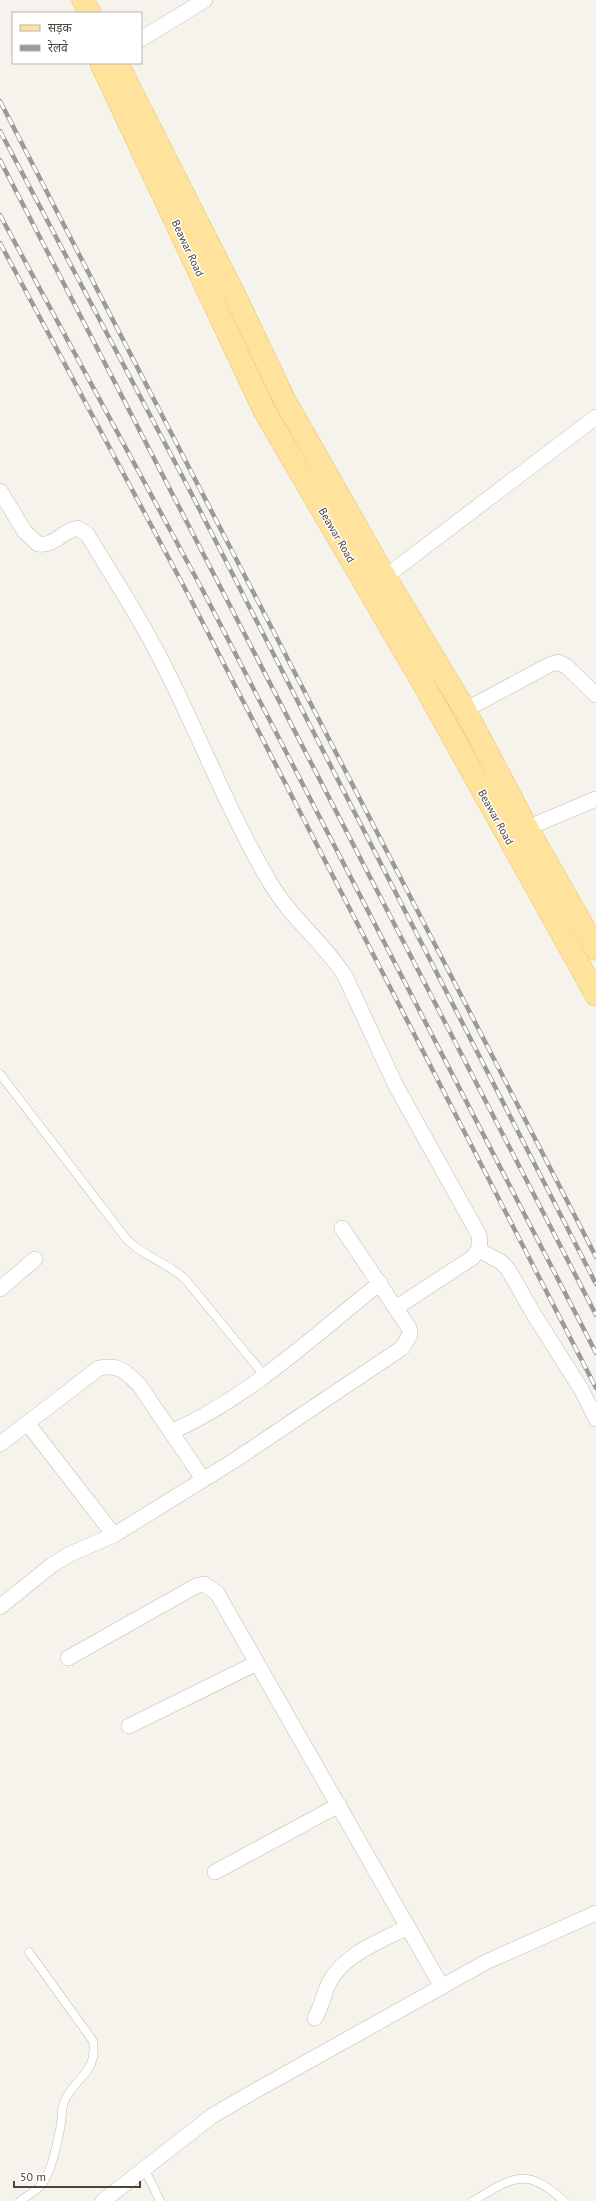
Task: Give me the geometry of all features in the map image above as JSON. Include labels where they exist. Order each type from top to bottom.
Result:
[{"type":"main road","points":[[67,0],[73,12]]},
{"type":"main road","points":[[83,0],[89,12]]},
{"type":"main road","name":"Beawar Road","points":[[101,64],[265,412],[423,683],[596,995]]},
{"type":"main road","name":"Beawar Road","points":[[118,64],[236,298],[285,401],[385,577],[465,710],[527,828],[596,949]]},
{"type":"street","points":[[142,38],[205,0]]},
{"type":"street","points":[[385,577],[596,417]]},
{"type":"street","points":[[0,491],[4,510],[38,544],[49,543],[71,529],[77,528],[87,534],[158,654],[216,779],[271,885],[292,914],[335,960],[345,976],[396,1086],[478,1235],[480,1243],[479,1250],[472,1258],[397,1307]]},
{"type":"street","points":[[465,710],[549,665],[558,662],[566,666],[596,695]]},
{"type":"street","points":[[527,828],[596,799]]},
{"type":"street","points":[[0,1607],[52,1565],[70,1554],[114,1535],[203,1479],[402,1348],[410,1335],[409,1328],[397,1307],[342,1228]]},
{"type":"street","points":[[479,1250],[501,1262],[508,1269],[533,1313],[573,1375],[596,1419]]},
{"type":"street","points":[[0,1289],[35,1259]]},
{"type":"street","points":[[171,1432],[199,1420],[264,1375],[380,1283]]},
{"type":"street","points":[[0,1444],[99,1368],[114,1366],[129,1374],[140,1386],[203,1479]]},
{"type":"street","points":[[28,1424],[114,1535]]},
{"type":"street","points":[[68,1658],[204,1584],[217,1594],[442,1987]]},
{"type":"street","points":[[128,1726],[257,1663]]},
{"type":"street","points":[[215,1872],[339,1805]]},
{"type":"street","points":[[103,2201],[145,2170],[212,2116],[486,1962],[596,1912]]},
{"type":"street","points":[[315,2018],[330,1982],[339,1969],[362,1950],[408,1927]]},
{"type":"lane","points":[[0,1074],[128,1242],[136,1249],[172,1267],[185,1279],[264,1375]]},
{"type":"lane","points":[[20,2201],[42,2184],[52,2161],[61,2129],[64,2103],[77,2082],[90,2068],[95,2054],[93,2041],[29,1952]]},
{"type":"lane","points":[[145,2170],[160,2201]]},
{"type":"lane","points":[[473,2201],[508,2181],[522,2178],[535,2180],[549,2188],[564,2201]]},
{"type":"railway","points":[[0,101],[596,1257]]},
{"type":"railway","points":[[0,131],[188,487],[596,1284]]},
{"type":"railway","points":[[0,160],[596,1315]]},
{"type":"railway","points":[[0,215],[202,589],[596,1353]]},
{"type":"railway","points":[[0,243],[189,596],[596,1388]]}]
